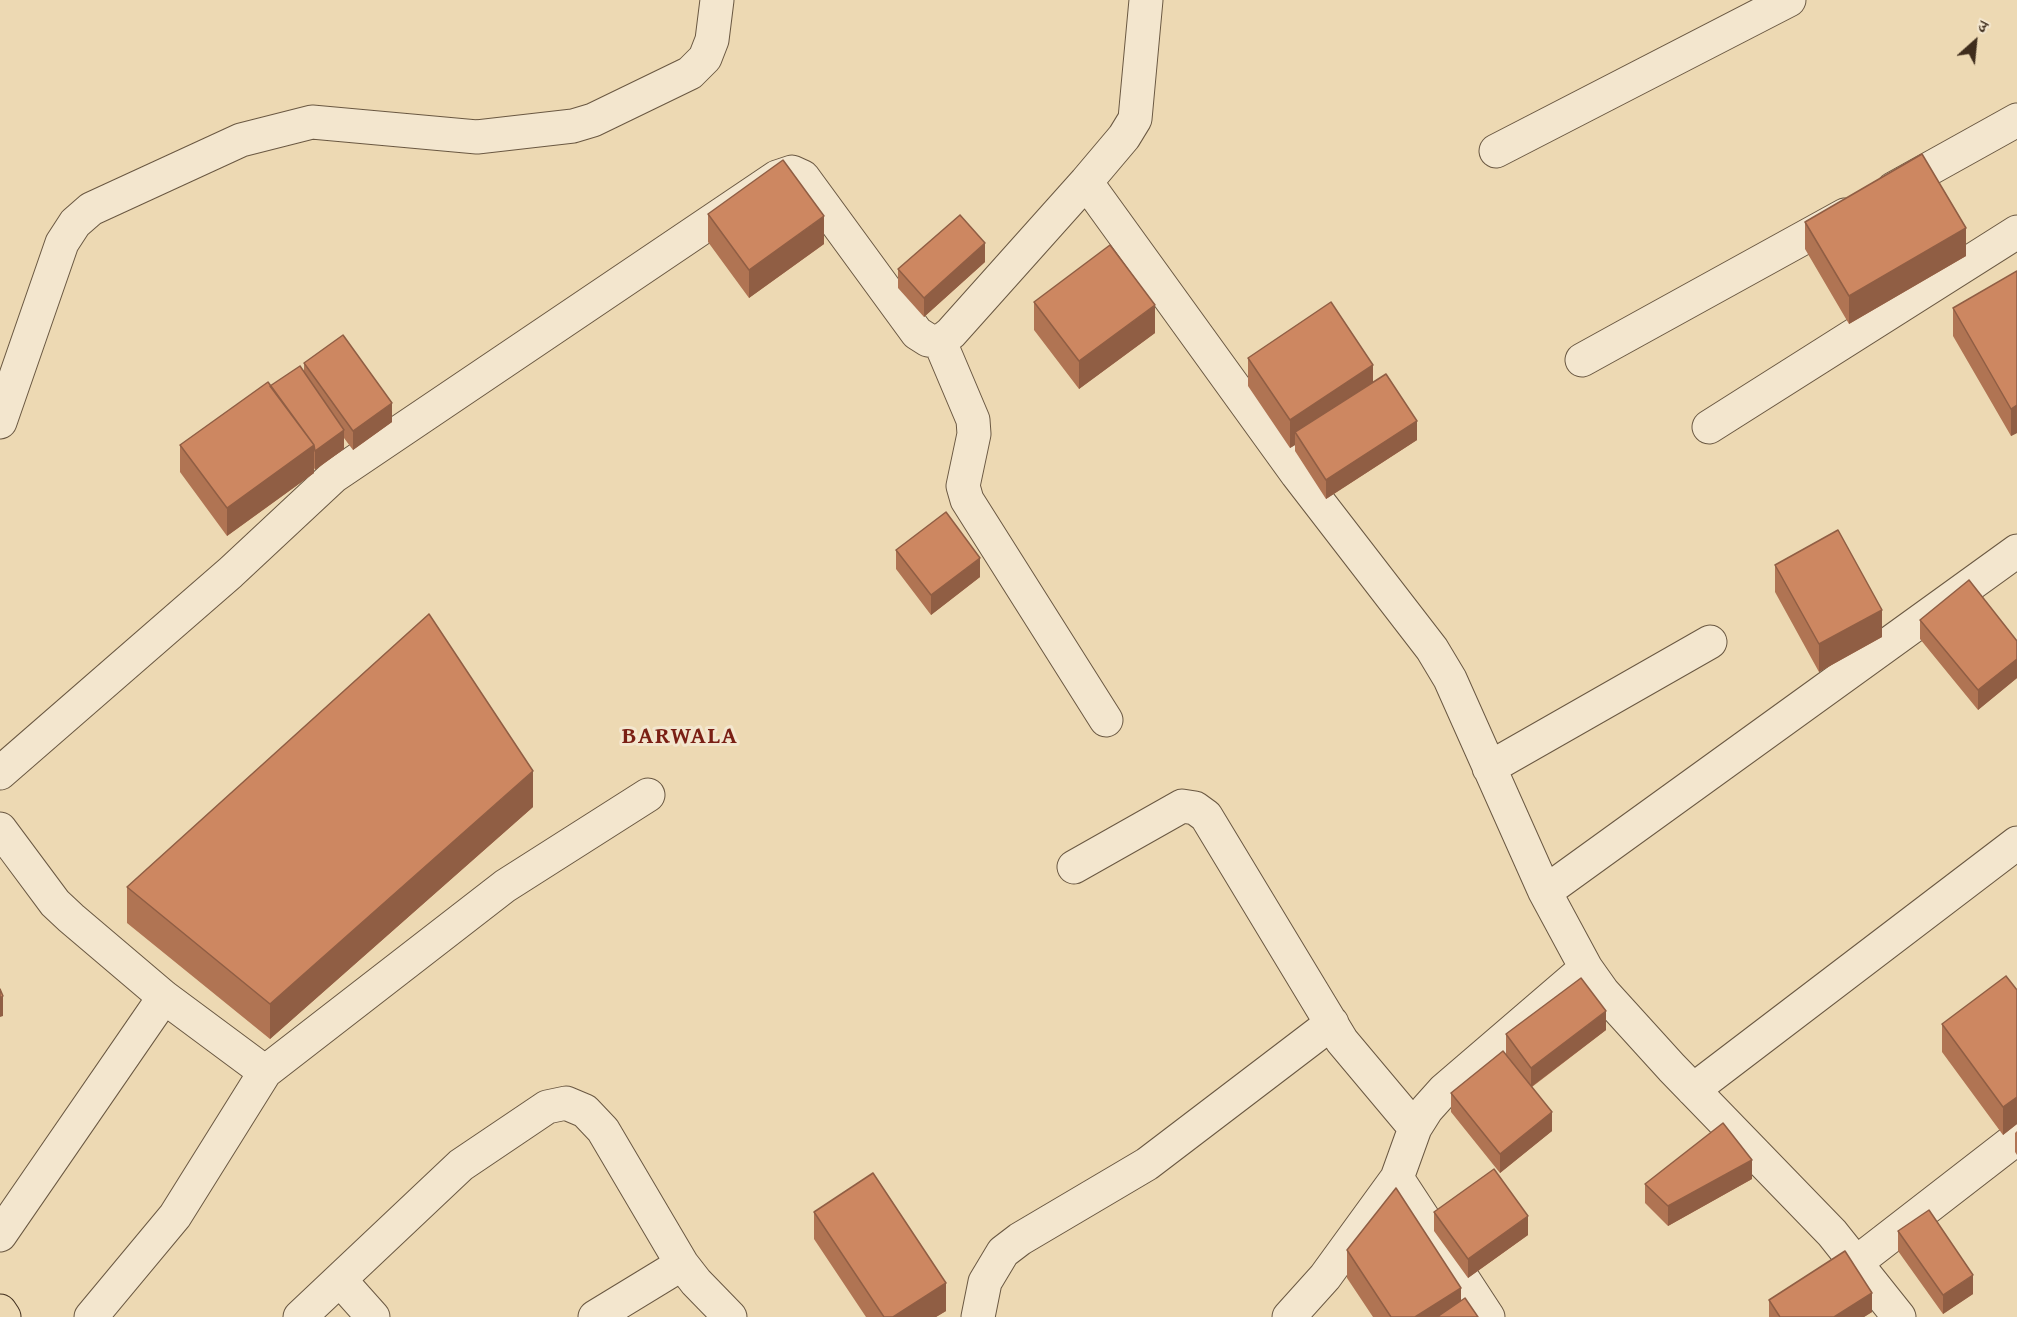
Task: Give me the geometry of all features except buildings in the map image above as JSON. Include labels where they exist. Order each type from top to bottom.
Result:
[{"type":"main road","points":[[0,1311],[4,1317]]},
{"type":"street","points":[[0,422],[62,243],[75,223],[91,209],[241,140],[312,122],[477,137],[573,126],[593,120],[690,73],[705,58],[712,40],[717,0]]},
{"type":"street","points":[[0,773],[230,573],[334,476],[777,177],[792,172],[803,177],[917,333],[928,340],[940,342],[951,333],[1086,182],[1124,137],[1135,119],[1146,0]]},
{"type":"street","points":[[1496,151],[1789,0]]},
{"type":"street","points":[[1582,360],[2017,120]]},
{"type":"street","points":[[1086,182],[1297,474],[1432,649],[1450,679],[1545,892],[1586,968],[1603,992],[1857,1262],[1899,1317]]},
{"type":"street","points":[[1709,427],[2017,232]]},
{"type":"street","points":[[940,342],[973,420],[974,434],[963,478],[967,500],[1106,720]]},
{"type":"street","points":[[1545,892],[2017,551]]},
{"type":"street","points":[[1488,768],[1710,642]]},
{"type":"street","points":[[91,1317],[176,1216],[266,1072],[505,886],[648,795]]},
{"type":"street","points":[[1074,867],[1182,806],[1195,808],[1206,816],[1354,1057],[1416,1128]]},
{"type":"street","points":[[0,829],[55,903],[164,998],[266,1072]]},
{"type":"street","points":[[1693,1090],[2017,843]]},
{"type":"street","points":[[1289,1317],[1325,1277],[1397,1178],[1416,1128],[1427,1109],[1444,1090],[1586,968]]},
{"type":"street","points":[[0,1235],[164,998]]},
{"type":"street","points":[[978,1317],[985,1282],[1003,1252],[1020,1239],[1148,1164],[1332,1023]]},
{"type":"street","points":[[300,1317],[461,1165],[547,1107],[566,1103],[585,1111],[603,1130],[682,1264],[730,1317]]},
{"type":"street","points":[[1857,1262],[2017,1138]]},
{"type":"street","points":[[1397,1178],[1488,1317]]},
{"type":"street","points":[[595,1317],[682,1264]]},
{"type":"street","points":[[340,1280],[373,1317]]},
{"type":"district","name":"BARWALA","points":[[680,737]]}]
